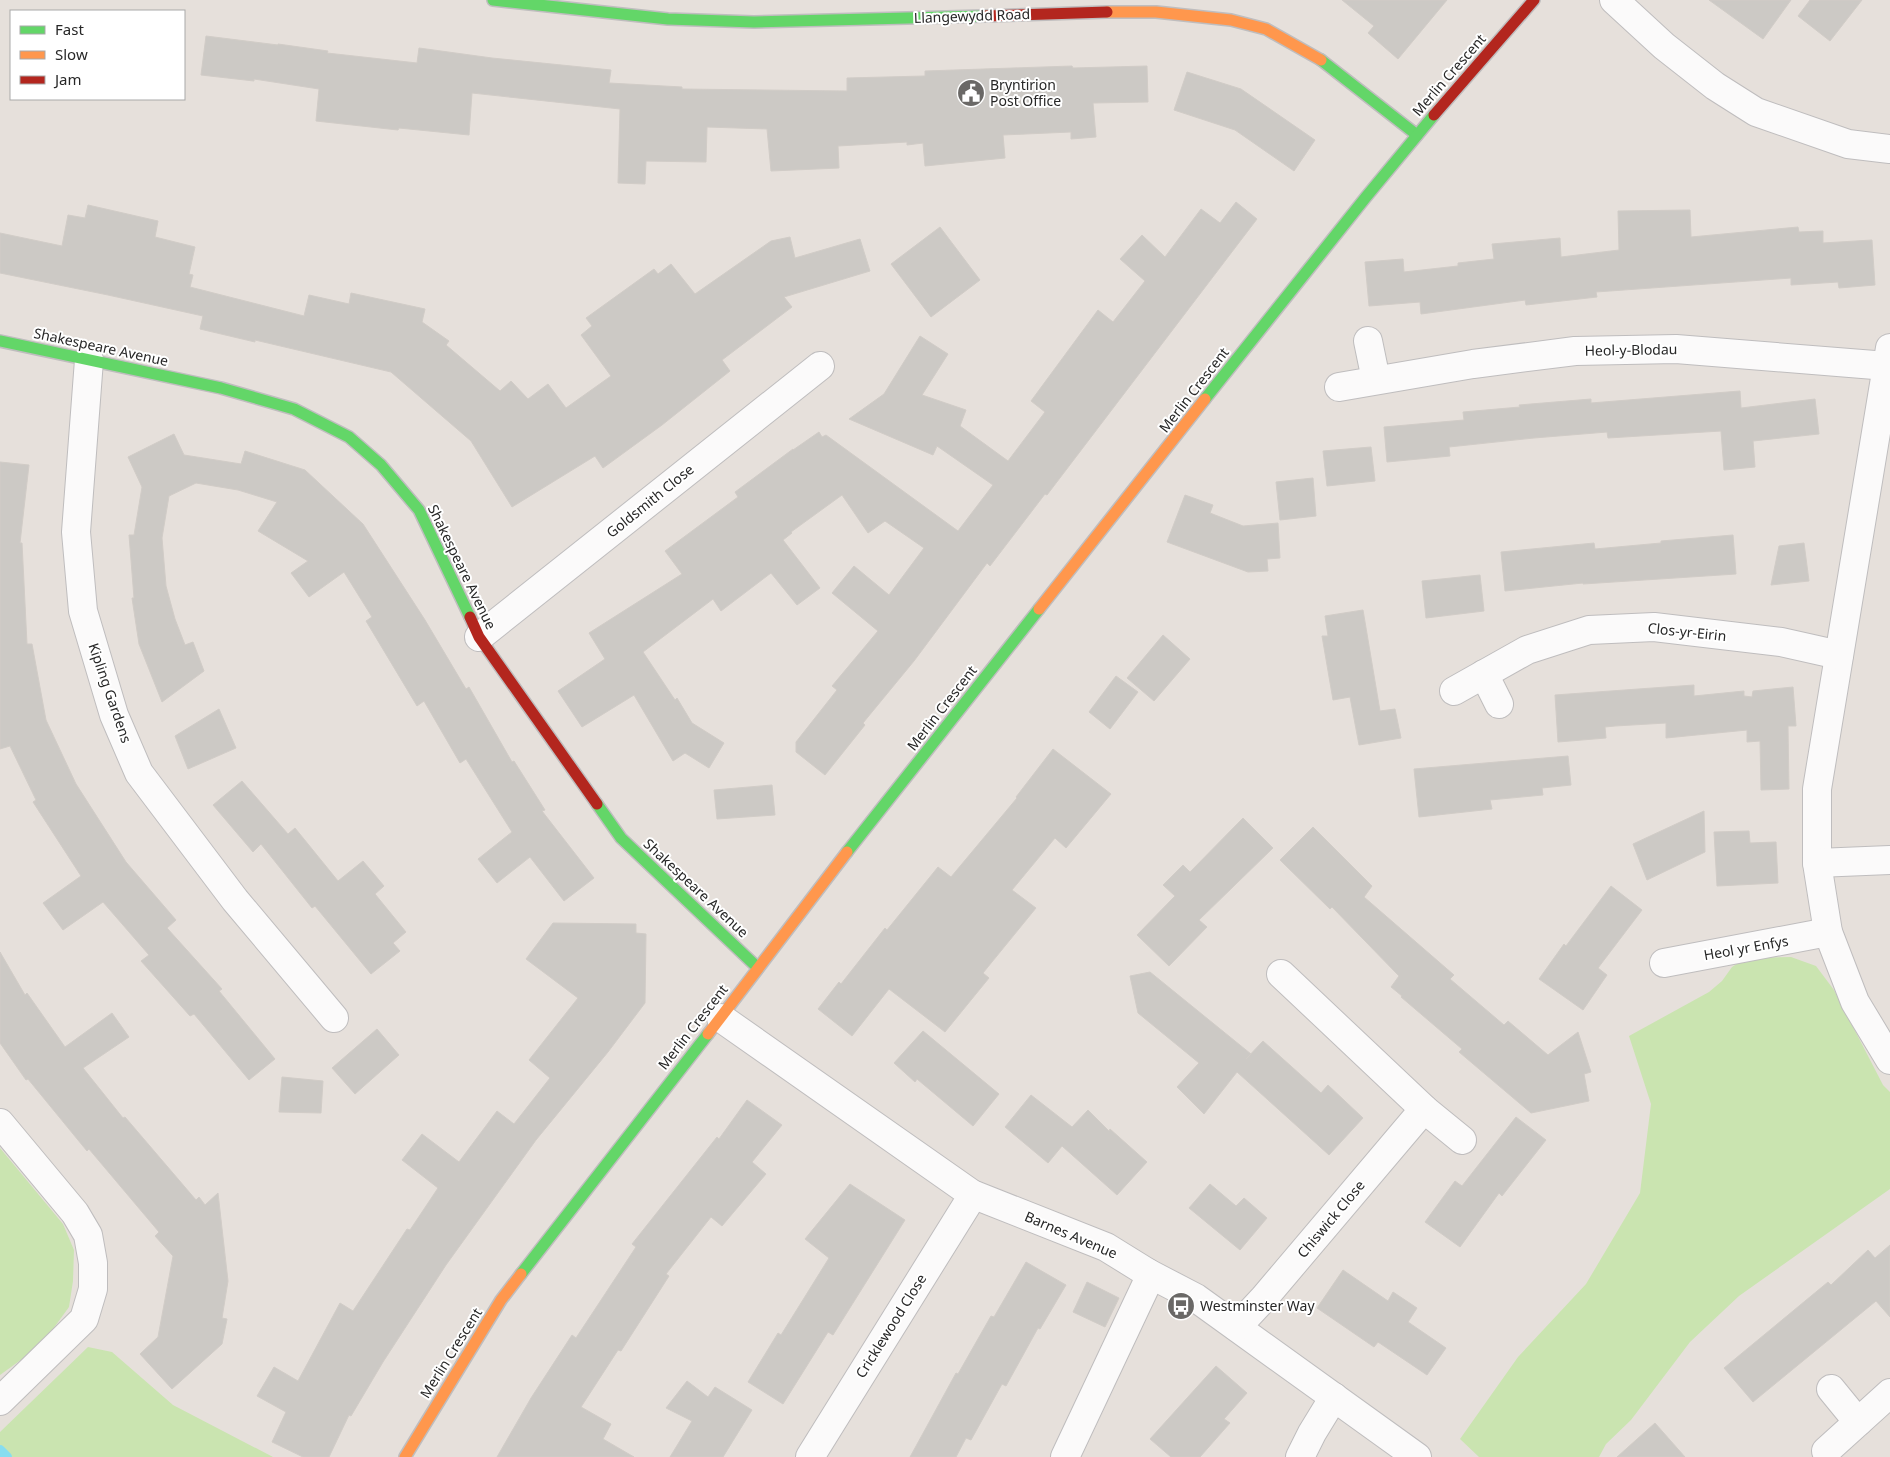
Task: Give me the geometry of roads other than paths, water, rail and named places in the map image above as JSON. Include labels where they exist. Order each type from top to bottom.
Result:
[{"type":"street","name":"Llangewydd Road","points":[[493,0],[668,19],[754,22],[874,20],[1054,6],[1156,12],[1231,20],[1266,29],[1320,60],[1417,135]]},
{"type":"street","name":"Merlin Crescent","points":[[405,1457],[501,1300],[857,840],[1417,135],[1534,0]]},
{"type":"street","points":[[1614,0],[1664,46],[1715,86],[1756,112],[1848,144],[1890,149]]},
{"type":"street","name":"Shakespeare Avenue","points":[[0,341],[221,388],[294,409],[349,437],[381,465],[419,510],[479,637],[621,838],[758,968]]},
{"type":"street","points":[[1368,341],[1376,380]]},
{"type":"street","name":"Heol-y-Blodau","points":[[1339,387],[1473,364],[1575,351],[1676,349],[1889,353]]},
{"type":"street","points":[[1889,353],[1817,789],[1817,863],[1828,932],[1855,1002],[1890,1060]]},
{"type":"street","name":"Kipling Gardens","points":[[89,360],[76,532],[83,611],[114,715],[139,773],[234,900],[334,1018]]},
{"type":"street","name":"Goldsmith Close","points":[[479,637],[820,366]]},
{"type":"street","name":"Clos-yr-Eirin","points":[[1454,691],[1527,650],[1589,630],[1654,627],[1781,642],[1838,655]]},
{"type":"street","points":[[1484,674],[1499,704]]},
{"type":"street","points":[[1817,863],[1890,860]]},
{"type":"street","name":"Heol yr Enfys","points":[[1664,964],[1828,932]]},
{"type":"street","points":[[1280,974],[1424,1109],[1462,1140]]},
{"type":"street","name":"Barnes Avenue","points":[[721,1018],[972,1194],[1106,1247],[1148,1273],[1196,1298],[1418,1457]]},
{"type":"street","name":"Chiswick Close","points":[[1237,1327],[1264,1298],[1424,1109]]},
{"type":"street","points":[[0,1123],[75,1213],[88,1235],[93,1263],[93,1289],[84,1319],[0,1401]]},
{"type":"street","name":"Cricklewood Close","points":[[810,1457],[972,1194]]},
{"type":"street","points":[[1065,1457],[1148,1281],[1148,1273]]},
{"type":"street","points":[[1831,1390],[1858,1422]]},
{"type":"street","points":[[1826,1451],[1890,1393]]},
{"type":"street","points":[[1300,1457],[1334,1397]]},
{"type":"waterway","points":[[0,1450],[7,1457]]},
{"type":"place","name":"Bryntirion Post Office","points":[[971,93]]},
{"type":"place","name":"Westminster Way","points":[[1181,1306]]}]
